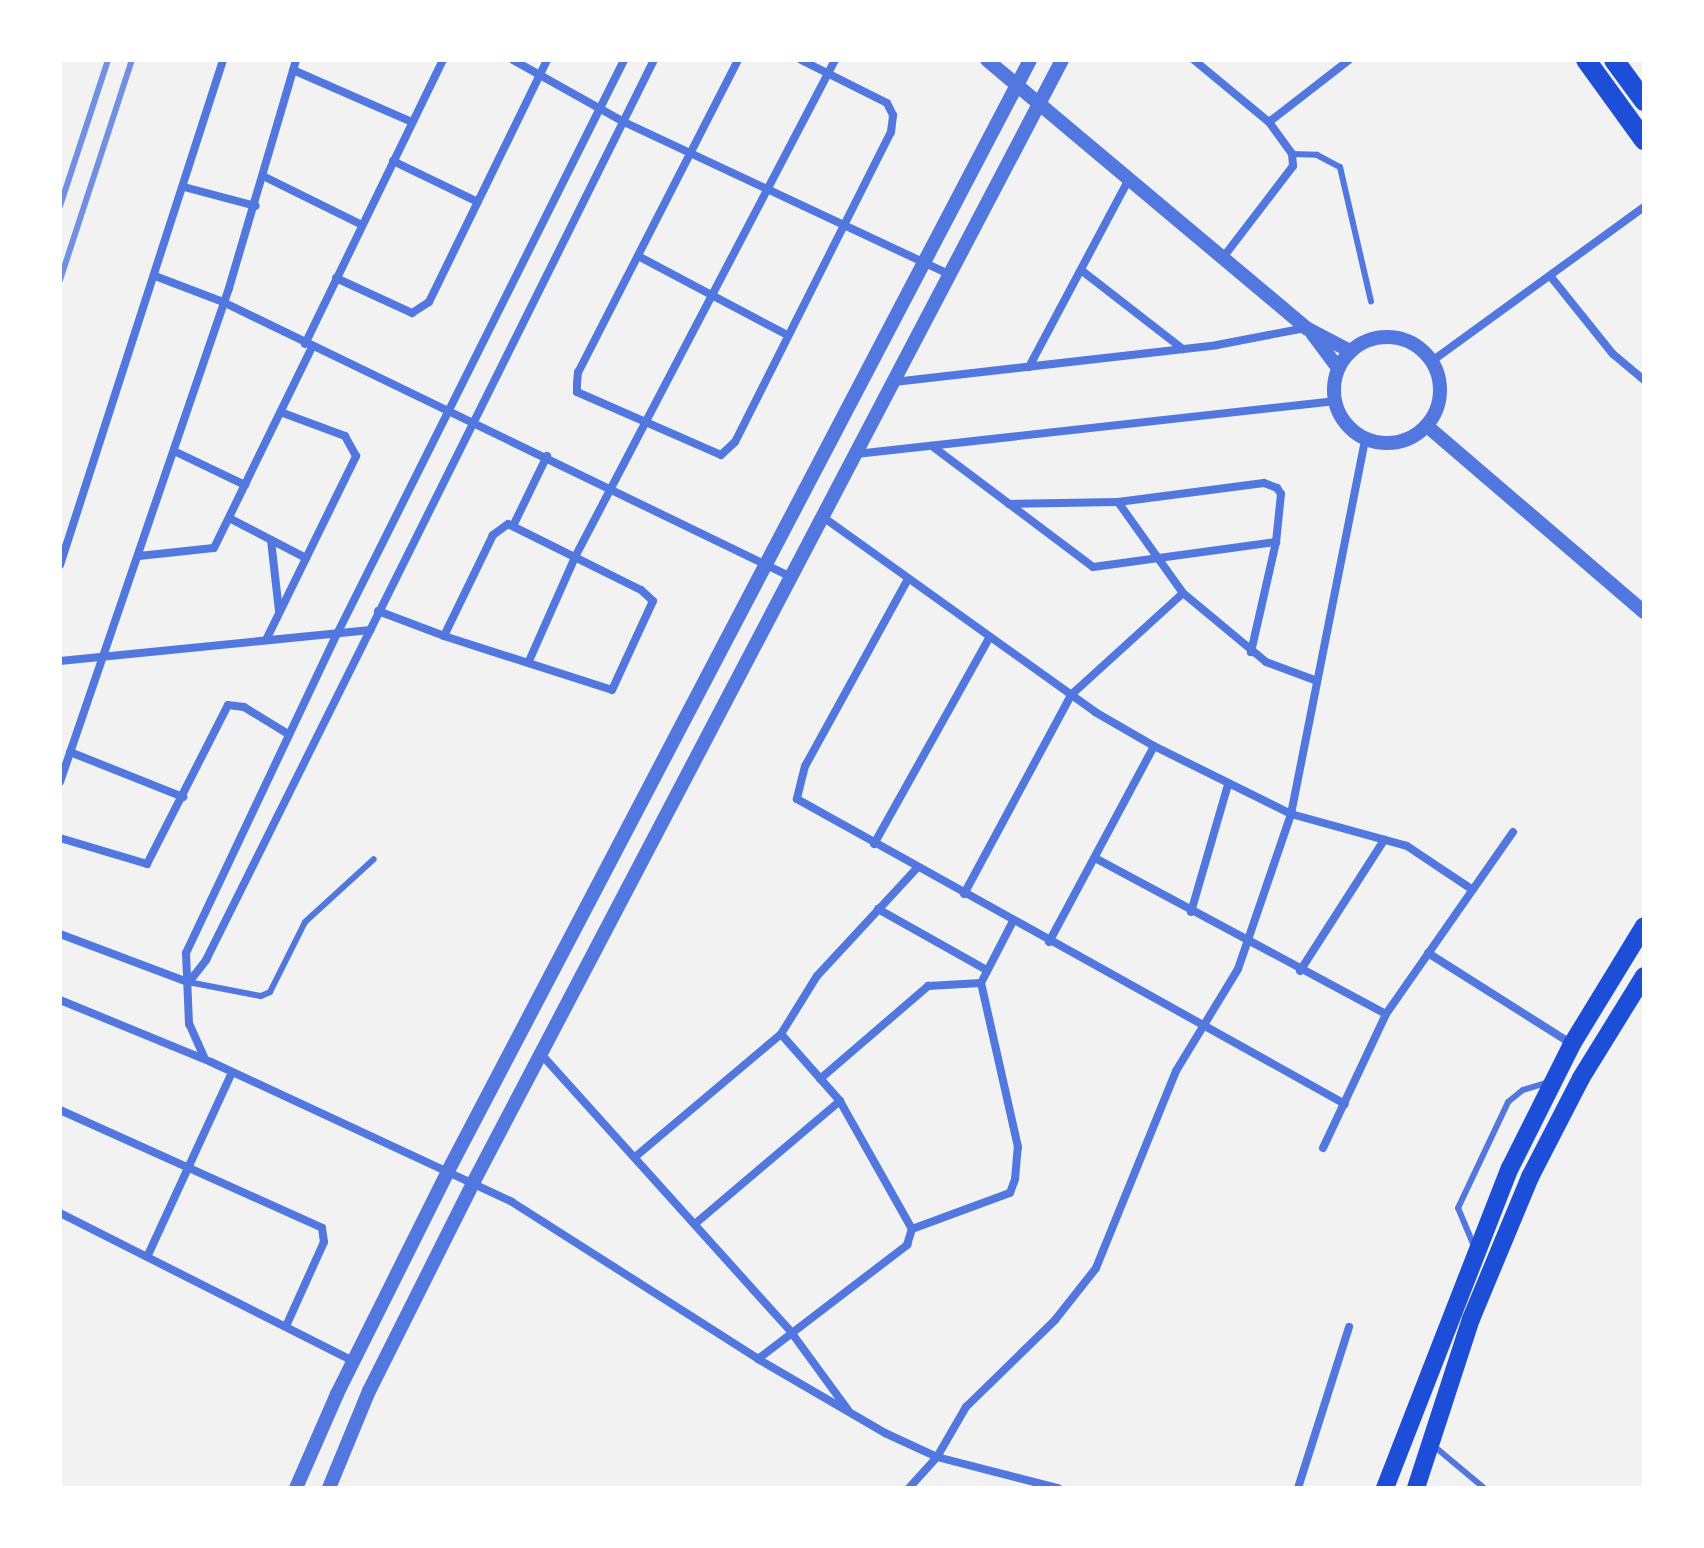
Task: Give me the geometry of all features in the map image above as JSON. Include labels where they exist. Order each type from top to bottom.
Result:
[{"type":"highway","points":[[1586,60],[1644,140]]},
{"type":"highway","points":[[1614,60],[1644,101]]},
{"type":"main road","points":[[1385,1488],[1476,1251],[1552,1081],[1644,926]]},
{"type":"main road","points":[[1416,1488],[1471,1319],[1530,1177],[1581,1078],[1644,976]]},
{"type":"street","points":[[60,565],[223,60]]},
{"type":"street","points":[[60,782],[256,206],[296,60]]},
{"type":"street","points":[[139,556],[214,548],[280,412],[336,278],[443,60]]},
{"type":"street","points":[[513,60],[624,122],[951,276]]},
{"type":"street","points":[[336,278],[419,311],[429,302],[547,60]]},
{"type":"street","points":[[205,1059],[189,1024],[186,953],[288,734],[447,409],[624,60]]},
{"type":"street","points":[[188,982],[206,960],[471,420],[654,60]]},
{"type":"street","points":[[738,60],[578,372],[577,392],[721,455],[735,442],[840,226],[891,132],[893,115],[887,103],[801,60]]},
{"type":"street","points":[[529,661],[575,557],[713,295],[765,188],[835,60]]},
{"type":"street","points":[[987,60],[1127,183],[1309,330],[1350,351]]},
{"type":"street","points":[[296,1488],[353,1361],[448,1171],[926,264],[1030,60]]},
{"type":"street","points":[[329,1488],[379,1369],[473,1183],[1062,60]]},
{"type":"street","points":[[1194,60],[1269,122],[1292,154],[1293,166],[1222,259]]},
{"type":"street","points":[[1269,122],[1349,60]]},
{"type":"street","points":[[293,70],[412,122]]},
{"type":"street","points":[[393,161],[478,202]]},
{"type":"street","points":[[263,176],[362,225]]},
{"type":"street","points":[[1029,367],[1127,183]]},
{"type":"street","points":[[184,187],[256,206]]},
{"type":"street","points":[[1432,361],[1644,207]]},
{"type":"street","points":[[638,256],[787,335]]},
{"type":"street","points":[[1081,270],[1183,349]]},
{"type":"street","points":[[155,276],[223,302],[547,456],[791,577]]},
{"type":"street","points":[[1551,277],[1613,354],[1644,380]]},
{"type":"street","points":[[894,382],[1183,349],[1309,330]]},
{"type":"street","points":[[1309,330],[1338,368]]},
{"type":"street","points":[[1387,336],[1419,347],[1432,361],[1440,395],[1427,426],[1396,443],[1365,440],[1342,420],[1334,401],[1338,368],[1350,351],[1387,336]]},
{"type":"street","points":[[856,454],[1334,401]]},
{"type":"street","points":[[266,640],[356,448],[345,436],[280,412]]},
{"type":"street","points":[[1427,426],[1644,612]]},
{"type":"street","points":[[909,1488],[937,1457],[966,1407],[1055,1320],[1096,1268],[1176,1071],[1238,969],[1291,814],[1365,440]]},
{"type":"street","points":[[931,445],[1093,567],[1276,542]]},
{"type":"street","points":[[174,451],[245,485]]},
{"type":"street","points":[[513,526],[547,456]]},
{"type":"street","points":[[1009,504],[1118,502],[1268,483],[1281,494],[1276,542],[1251,652]]},
{"type":"street","points":[[1118,502],[1183,593],[1251,652],[1317,681]]},
{"type":"street","points":[[823,517],[1071,695],[1154,746],[1291,814],[1407,846],[1473,890]]},
{"type":"street","points":[[229,518],[306,558]]},
{"type":"street","points":[[378,611],[444,636],[612,690],[653,608],[641,590],[513,526],[502,526],[493,535],[444,636]]},
{"type":"street","points":[[271,540],[279,613]]},
{"type":"street","points":[[908,579],[795,789],[797,799],[1202,1028],[1345,1104]]},
{"type":"street","points":[[964,894],[1071,695],[1183,593]]},
{"type":"street","points":[[60,661],[370,630]]},
{"type":"street","points":[[874,844],[989,638]]},
{"type":"street","points":[[60,838],[147,864],[228,705],[244,707],[288,734]]},
{"type":"street","points":[[1049,942],[1154,746]]},
{"type":"street","points":[[70,752],[183,797]]},
{"type":"street","points":[[1191,912],[1228,785]]},
{"type":"street","points":[[1323,1148],[1386,1014],[1513,832]]},
{"type":"street","points":[[1300,971],[1384,840]]},
{"type":"street","points":[[1095,858],[1246,943],[1386,1014]]},
{"type":"street","points":[[635,1157],[781,1034],[817,976],[917,868]]},
{"type":"street","points":[[878,909],[985,969]]},
{"type":"street","points":[[912,1229],[1010,1193],[1015,1179],[1018,1147],[981,983],[985,969],[1013,921]]},
{"type":"street","points":[[60,934],[188,982]]},
{"type":"street","points":[[1428,953],[1572,1044]]},
{"type":"street","points":[[820,1079],[928,986],[981,983]]},
{"type":"street","points":[[60,1000],[205,1059],[473,1183],[758,1359],[850,1413],[937,1457],[1058,1488]]},
{"type":"street","points":[[758,1359],[907,1245],[912,1229],[840,1101],[781,1034]]},
{"type":"street","points":[[541,1054],[791,1332],[850,1413]]},
{"type":"street","points":[[148,1255],[232,1072]]},
{"type":"street","points":[[696,1223],[840,1101]]},
{"type":"street","points":[[60,1110],[322,1228],[324,1242],[286,1326]]},
{"type":"street","points":[[60,1213],[353,1361]]},
{"type":"street","points":[[1298,1488],[1349,1327]]},
{"type":"lane","points":[[1292,154],[1317,155],[1340,167],[1371,301]]},
{"type":"lane","points":[[188,982],[261,996],[270,992],[305,922],[374,859]]},
{"type":"lane","points":[[1476,1251],[1458,1208],[1508,1102],[1523,1090],[1552,1081]]},
{"type":"lane","points":[[1429,1442],[1484,1488]]},
{"type":"railway","points":[[60,206],[108,60]]},
{"type":"railway","points":[[60,280],[132,60]]}]
